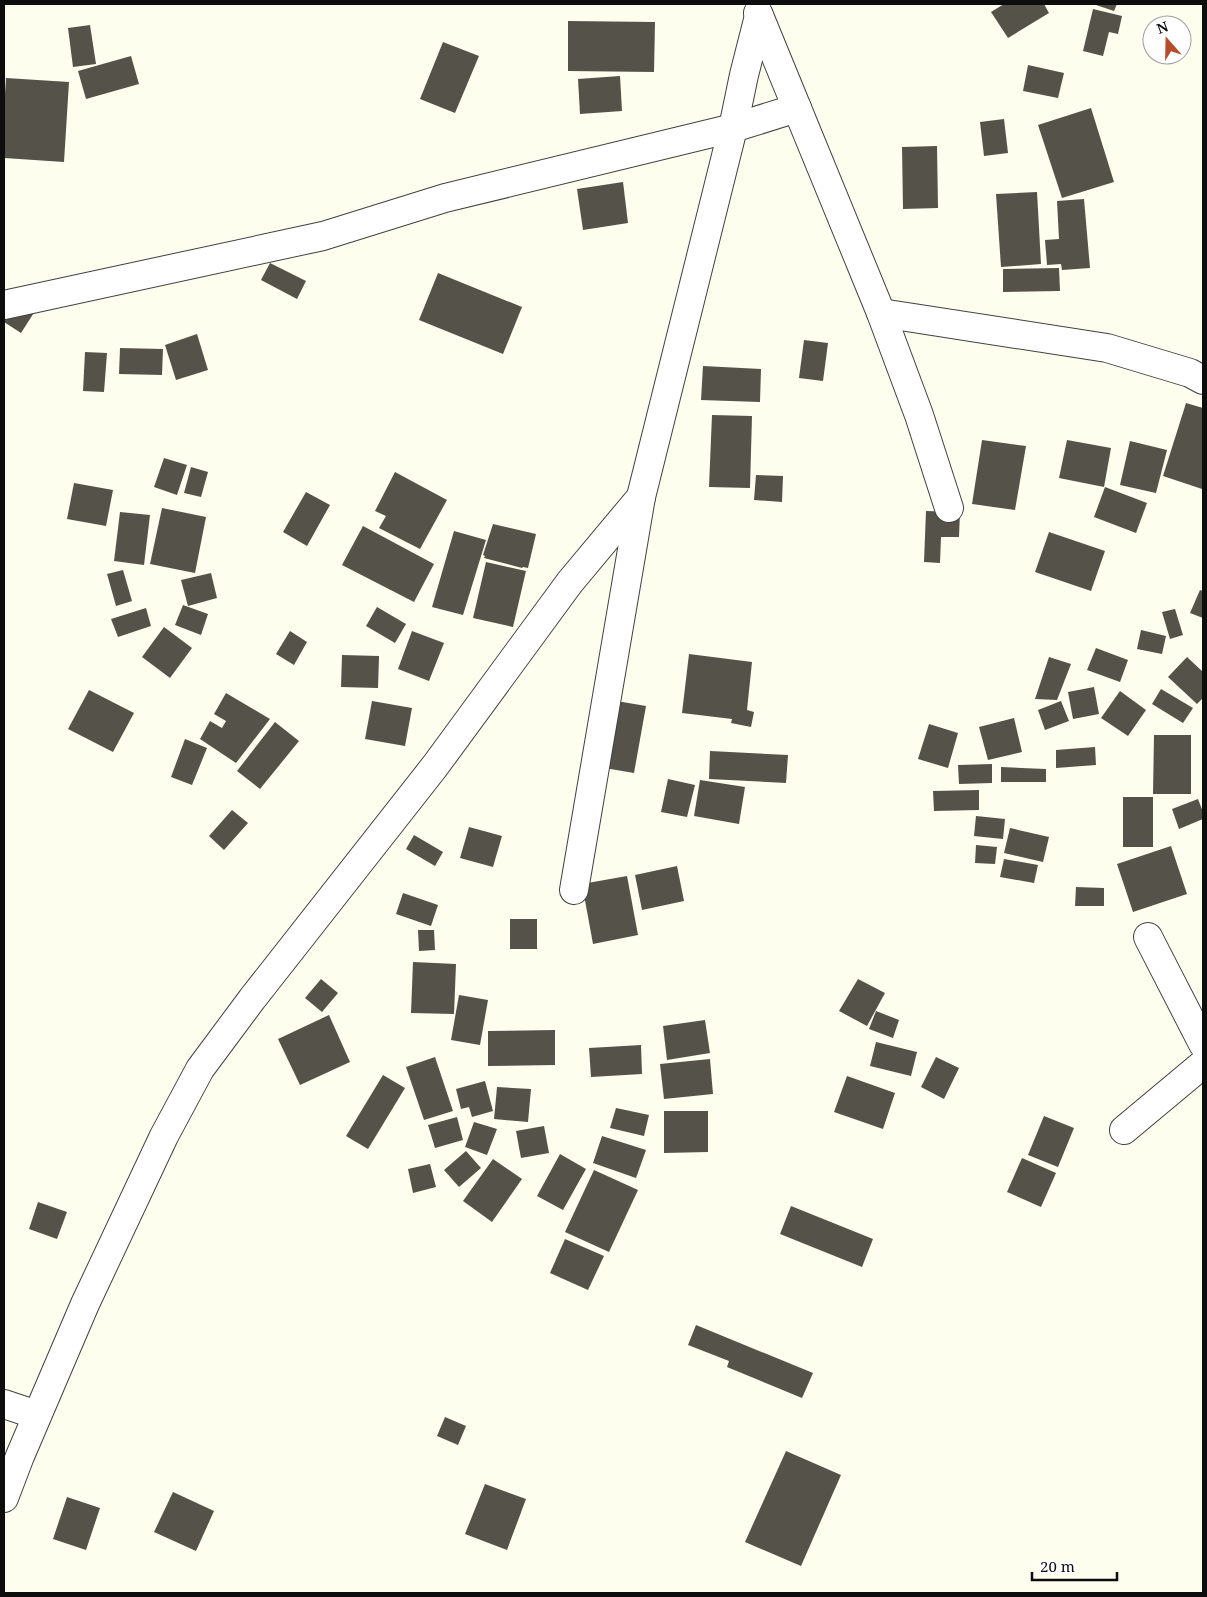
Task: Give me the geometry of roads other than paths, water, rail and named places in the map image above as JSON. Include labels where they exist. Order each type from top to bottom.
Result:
[{"type":"street","points":[[757,10],[881,313],[919,414],[949,508]]},
{"type":"street","points":[[574,890],[641,497],[733,128],[757,10]]},
{"type":"street","points":[[4,305],[323,236],[445,198],[733,128],[797,108]]},
{"type":"street","points":[[881,313],[1107,348],[1190,374],[1203,380]]},
{"type":"street","points":[[4,1498],[37,1415],[85,1304],[164,1136],[200,1069],[252,999],[435,766],[570,582],[641,497]]},
{"type":"street","points":[[1148,937],[1203,1044]]},
{"type":"street","points":[[1124,1130],[1203,1064]]},
{"type":"street","points":[[4,1404],[37,1415]]}]
